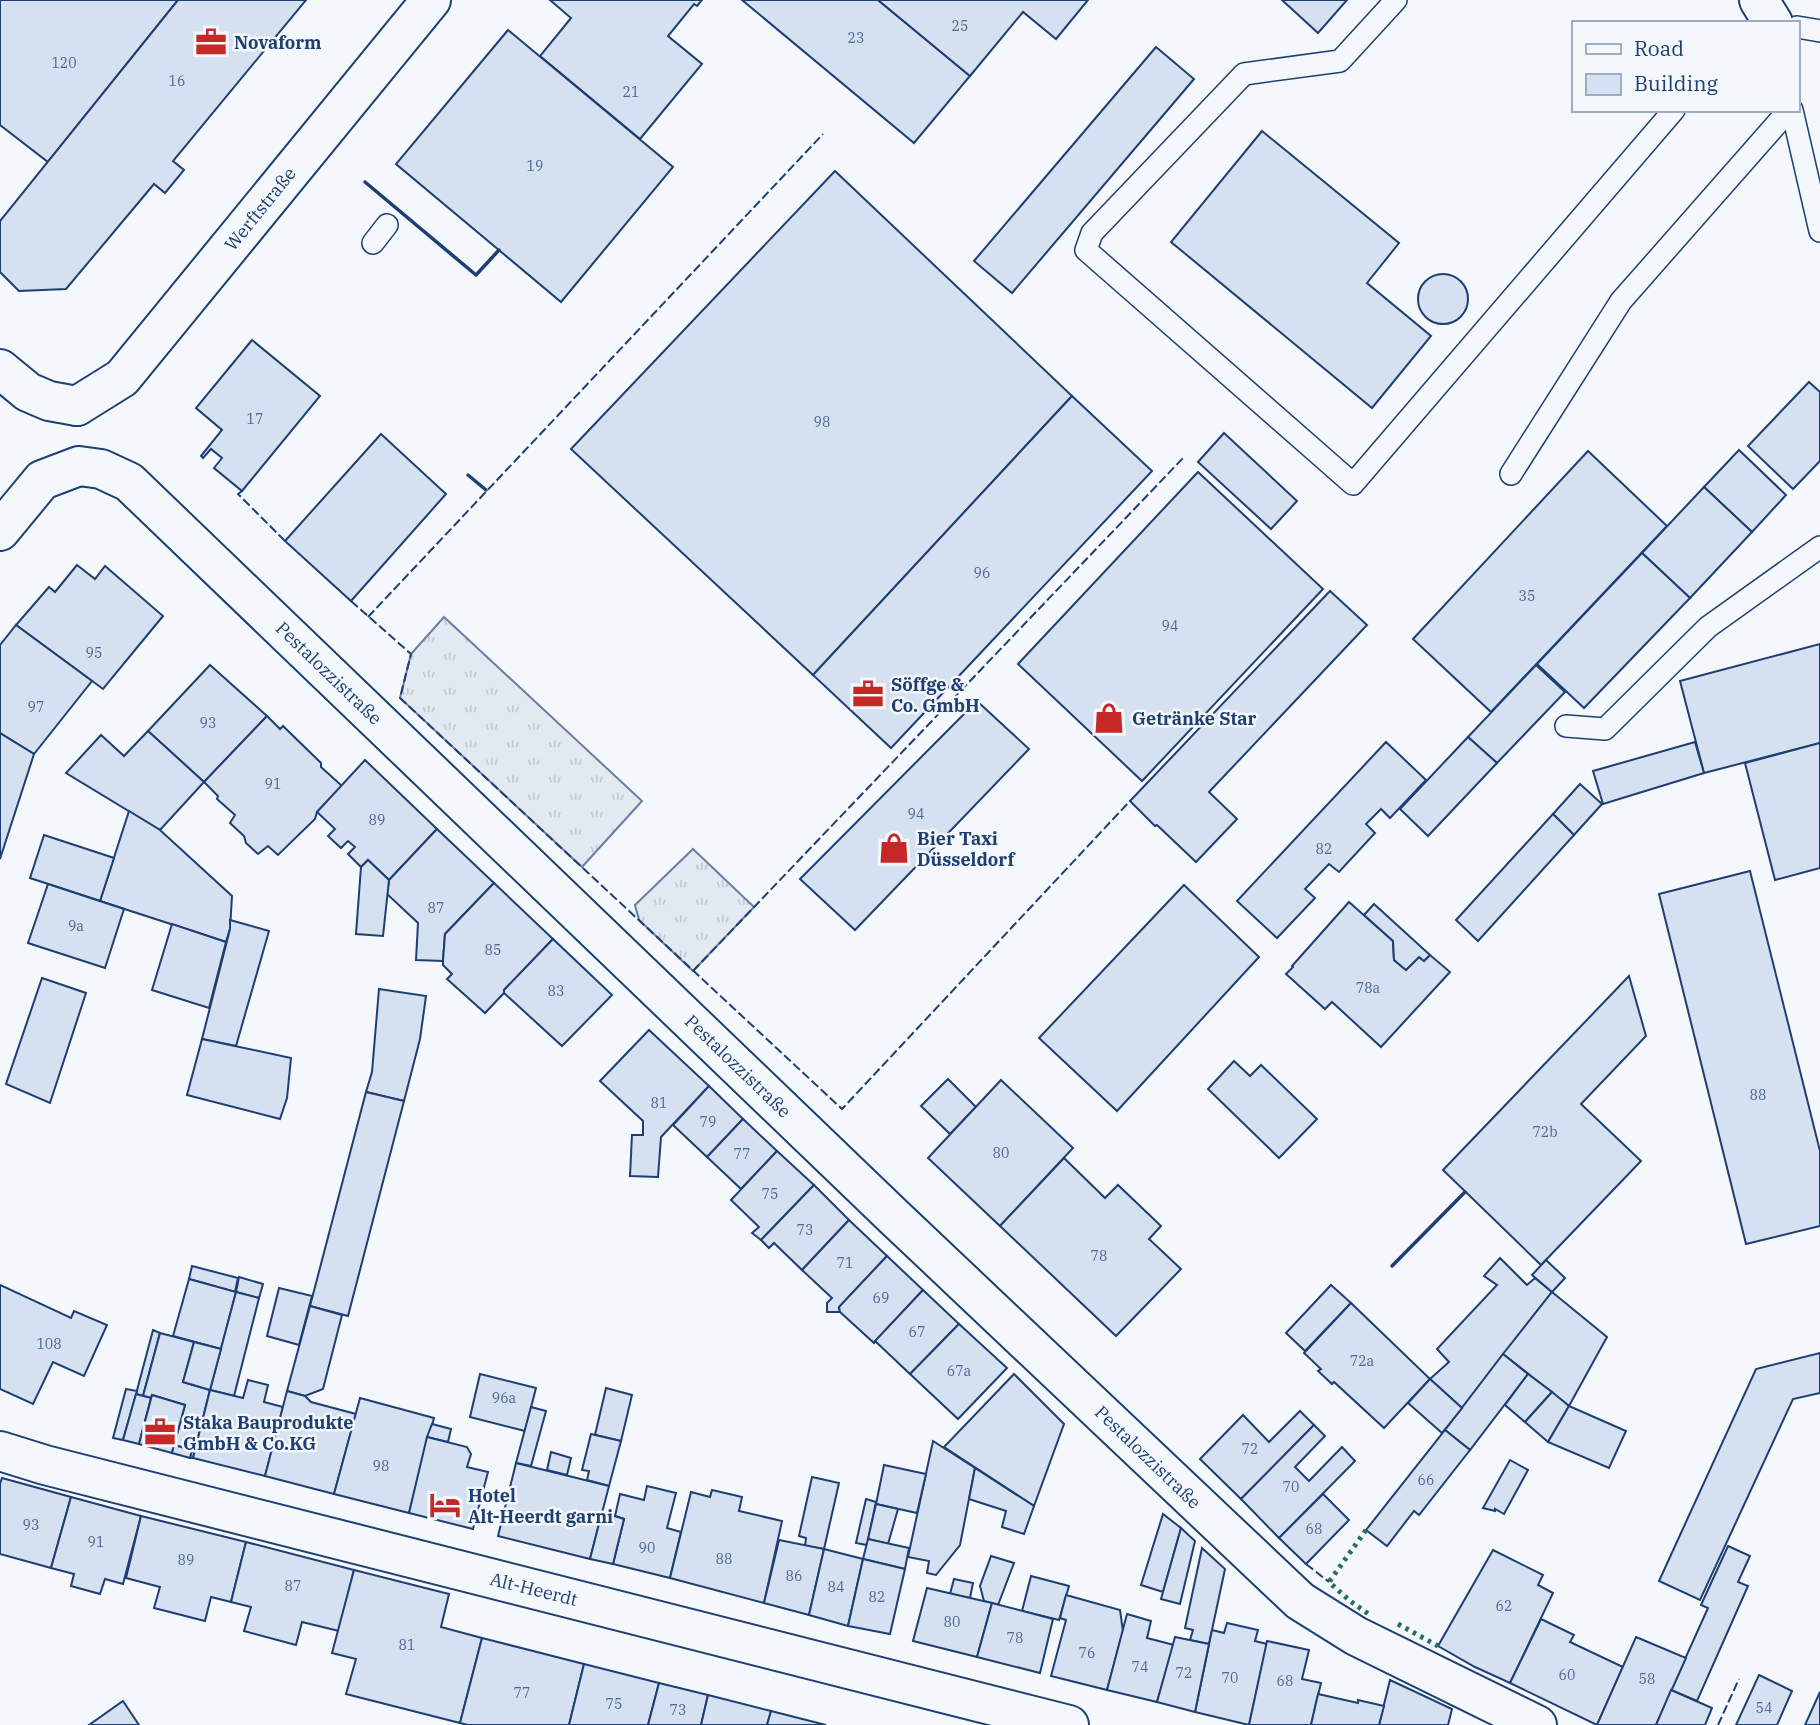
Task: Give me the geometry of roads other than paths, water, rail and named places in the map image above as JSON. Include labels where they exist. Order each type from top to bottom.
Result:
[{"type":"street","name":"Werftstraße","points":[[78,406],[122,377],[431,0]]},
{"type":"street","points":[[1759,0],[1772,21]]},
{"type":"street","points":[[0,369],[29,392],[49,401],[78,406],[79,466],[42,480],[0,531]]},
{"type":"street","name":"Pestalozzistraße","points":[[79,466],[101,469],[129,482],[894,1217],[1300,1601],[1356,1636],[1538,1725]]},
{"type":"street","name":"Alt-Heerdt","points":[[0,1451],[45,1465],[1069,1725]]},
{"type":"lane","points":[[1396,0],[1340,61],[1244,74],[1092,233],[1086,250],[1353,484],[1672,112]]},
{"type":"lane","points":[[1799,27],[1820,31]]},
{"type":"lane","points":[[1511,474],[1621,301],[1788,112]]},
{"type":"lane","points":[[1790,112],[1820,231]]},
{"type":"lane","points":[[373,243],[387,225]]},
{"type":"lane","points":[[1566,726],[1605,729],[1708,627],[1820,547]]},
{"type":"place","name":"Novaform","points":[[211,42]]},
{"type":"place","name":"Söffge & Co. GmbH","points":[[868,694]]},
{"type":"place","name":"Getränke Star","points":[[1109,718]]},
{"type":"place","name":"Bier Taxi Düsseldorf","points":[[894,848]]},
{"type":"place","name":"Staka Bauprodukte GmbH & Co.KG","points":[[160,1432]]},
{"type":"place","name":"Hotel Alt-Heerdt garni","points":[[445,1505]]}]
